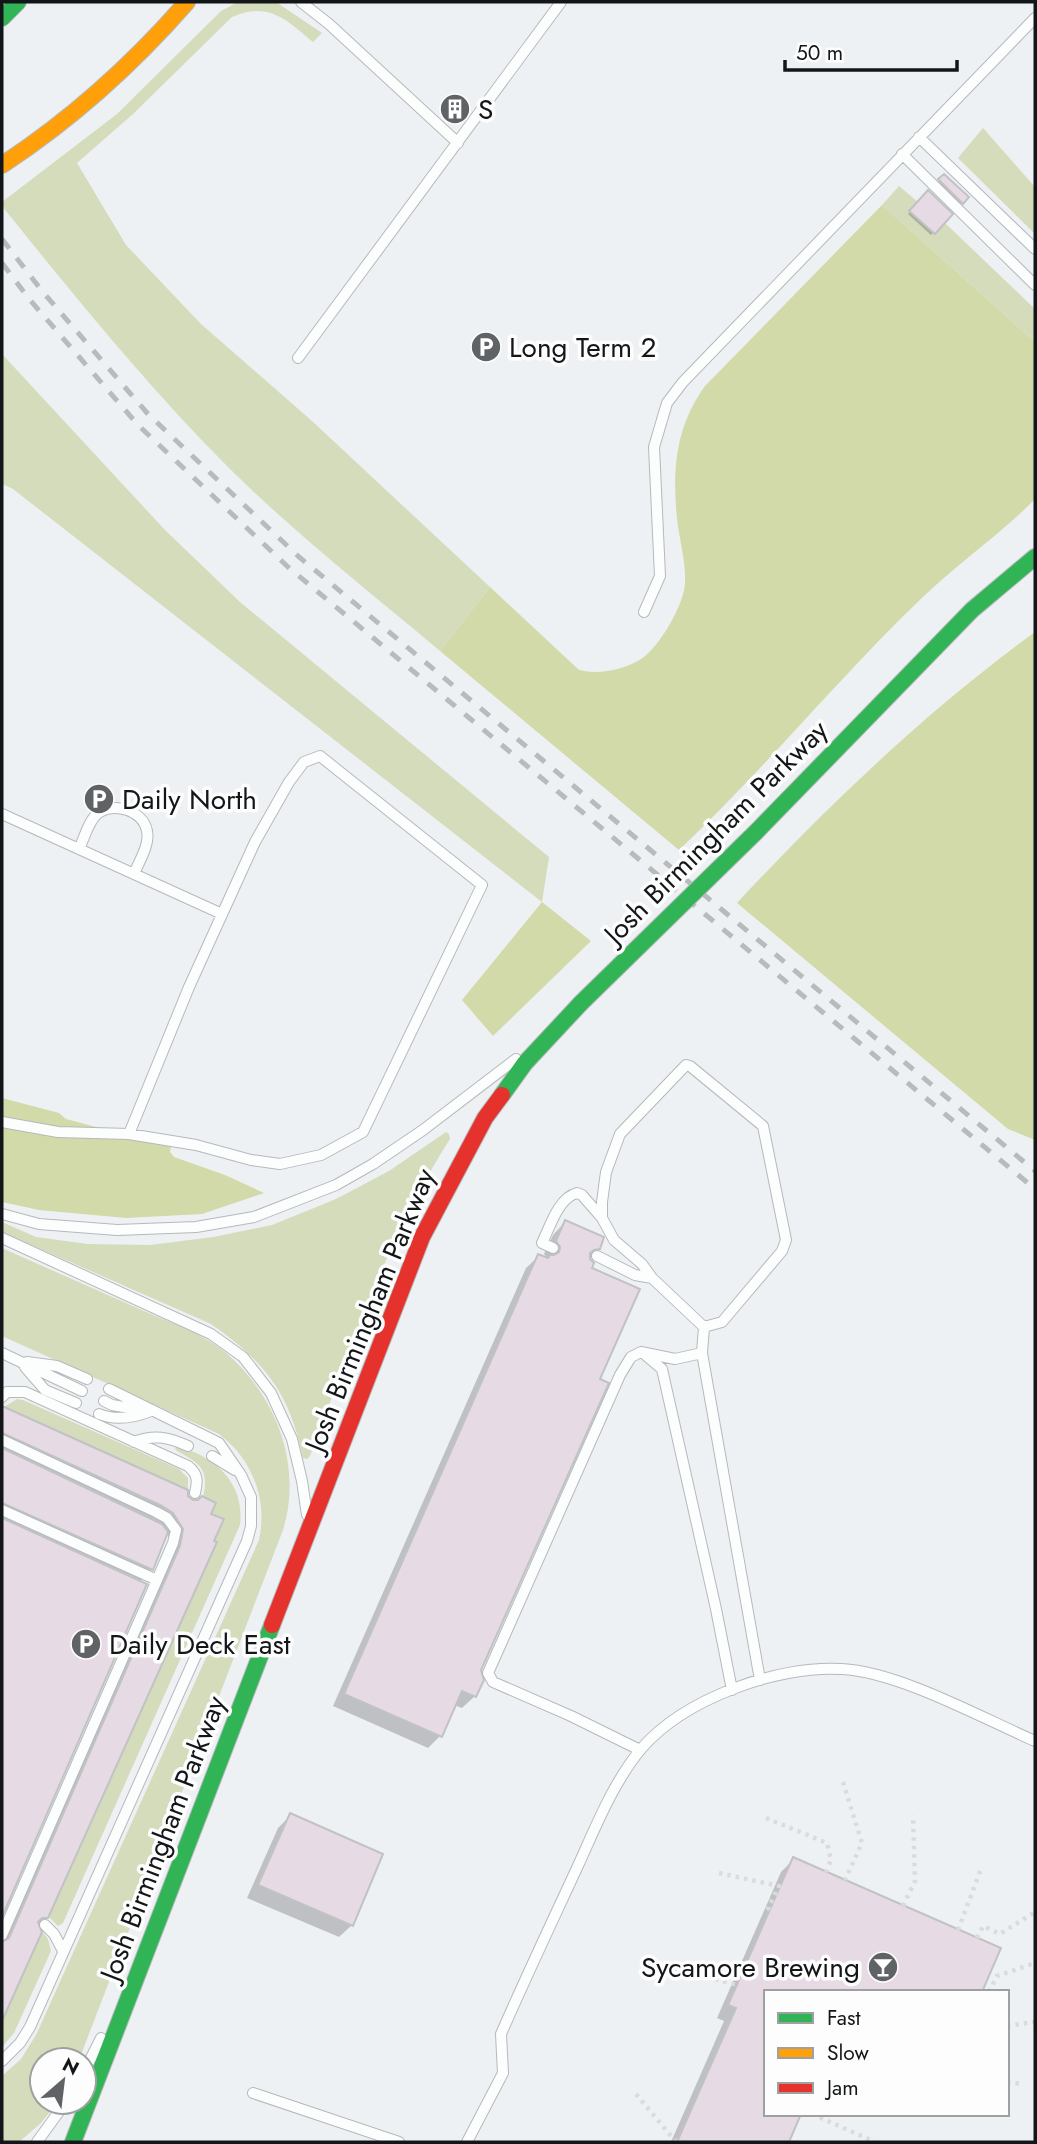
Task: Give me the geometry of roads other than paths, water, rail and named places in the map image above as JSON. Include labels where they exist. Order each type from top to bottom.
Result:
[{"type":"main road","points":[[2,18],[18,2]]},
{"type":"main road","points":[[2,165],[91,101],[152,43],[187,4]]},
{"type":"main road","name":"Josh Birmingham Parkway","points":[[73,2142],[422,1237],[485,1118],[525,1063],[556,1028],[756,832],[972,610],[1034,557]]},
{"type":"lane","points":[[301,2],[330,24],[458,144]]},
{"type":"lane","points":[[298,358],[561,2]]},
{"type":"lane","points":[[644,612],[660,576],[654,447],[667,403],[683,382],[1035,18]]},
{"type":"lane","points":[[919,137],[1035,249]]},
{"type":"lane","points":[[902,154],[1035,285]]},
{"type":"lane","points":[[2,1122],[58,1132],[129,1134],[196,1145],[251,1160],[280,1164],[321,1155],[363,1132],[482,885],[320,756],[304,762],[289,782],[255,842],[189,987],[129,1134]]},
{"type":"lane","points":[[79,849],[99,812],[117,807],[130,811],[141,819],[147,831],[146,845],[134,874]]},
{"type":"lane","points":[[2,814],[222,914]]},
{"type":"lane","points":[[2,1214],[39,1224],[117,1230],[196,1227],[254,1217],[336,1185],[373,1164],[423,1130],[556,1028]]},
{"type":"lane","points":[[603,1218],[606,1172],[620,1134],[681,1067],[690,1066],[763,1126],[785,1246],[722,1322],[704,1327]]},
{"type":"lane","points":[[553,1248],[542,1243],[562,1204],[568,1196],[577,1193],[582,1195],[603,1218],[614,1240],[642,1264],[652,1279],[704,1327]]},
{"type":"lane","points":[[2,1238],[211,1334],[243,1357],[271,1393],[292,1438],[310,1530]]},
{"type":"lane","points":[[597,1256],[635,1275],[652,1279]]},
{"type":"lane","points":[[704,1327],[702,1353],[760,1680]]},
{"type":"lane","points":[[640,1750],[493,1682],[488,1673],[620,1375],[631,1357],[641,1352],[675,1359],[702,1353]]},
{"type":"lane","points":[[641,1352],[662,1369],[732,1690]]},
{"type":"lane","points":[[2,1353],[82,1391]]},
{"type":"lane","points":[[662,1369],[675,1359]]},
{"type":"lane","points":[[20,1361],[57,1366],[87,1380]]},
{"type":"lane","points":[[20,1361],[45,1390],[76,1404]]},
{"type":"lane","points":[[2,2061],[20,2043],[30,2026],[247,1541],[252,1510],[251,1496],[241,1475],[219,1443],[109,1389]]},
{"type":"lane","points":[[2,1397],[7,1392],[24,1392],[188,1466],[198,1478],[195,1493]]},
{"type":"lane","points":[[104,1401],[112,1405],[151,1411]]},
{"type":"lane","points":[[99,1413],[107,1417],[133,1418],[151,1411]]},
{"type":"lane","points":[[134,1442],[149,1436],[188,1446]]},
{"type":"lane","points":[[2,1440],[167,1518],[174,1525],[175,1536],[2,1935]]},
{"type":"lane","points":[[212,1456],[241,1475]]},
{"type":"lane","points":[[2,1510],[157,1580]]},
{"type":"lane","points":[[467,2142],[503,2073],[501,2034],[609,1800],[640,1750],[671,1722],[732,1690],[760,1680],[807,1670],[844,1669],[887,1678],[1035,1741]]},
{"type":"lane","points":[[45,1925],[64,1951]]},
{"type":"lane","points":[[96,2046],[137,1977]]},
{"type":"lane","points":[[253,2093],[399,2142]]},
{"type":"lane","points":[[37,2142],[56,2116]]},
{"type":"railway","points":[[2,239],[42,291],[148,414],[298,556],[1035,1171]]},
{"type":"railway","points":[[2,263],[30,300],[138,425],[288,567],[1035,1189]]},
{"type":"place","name":"S","points":[[455,109]]},
{"type":"place","name":"Long Term 2","points":[[486,347]]},
{"type":"place","name":"Daily North","points":[[99,799]]},
{"type":"place","name":"Daily Deck East","points":[[86,1644]]},
{"type":"place","name":"Sycamore Brewing","points":[[883,1967]]}]
